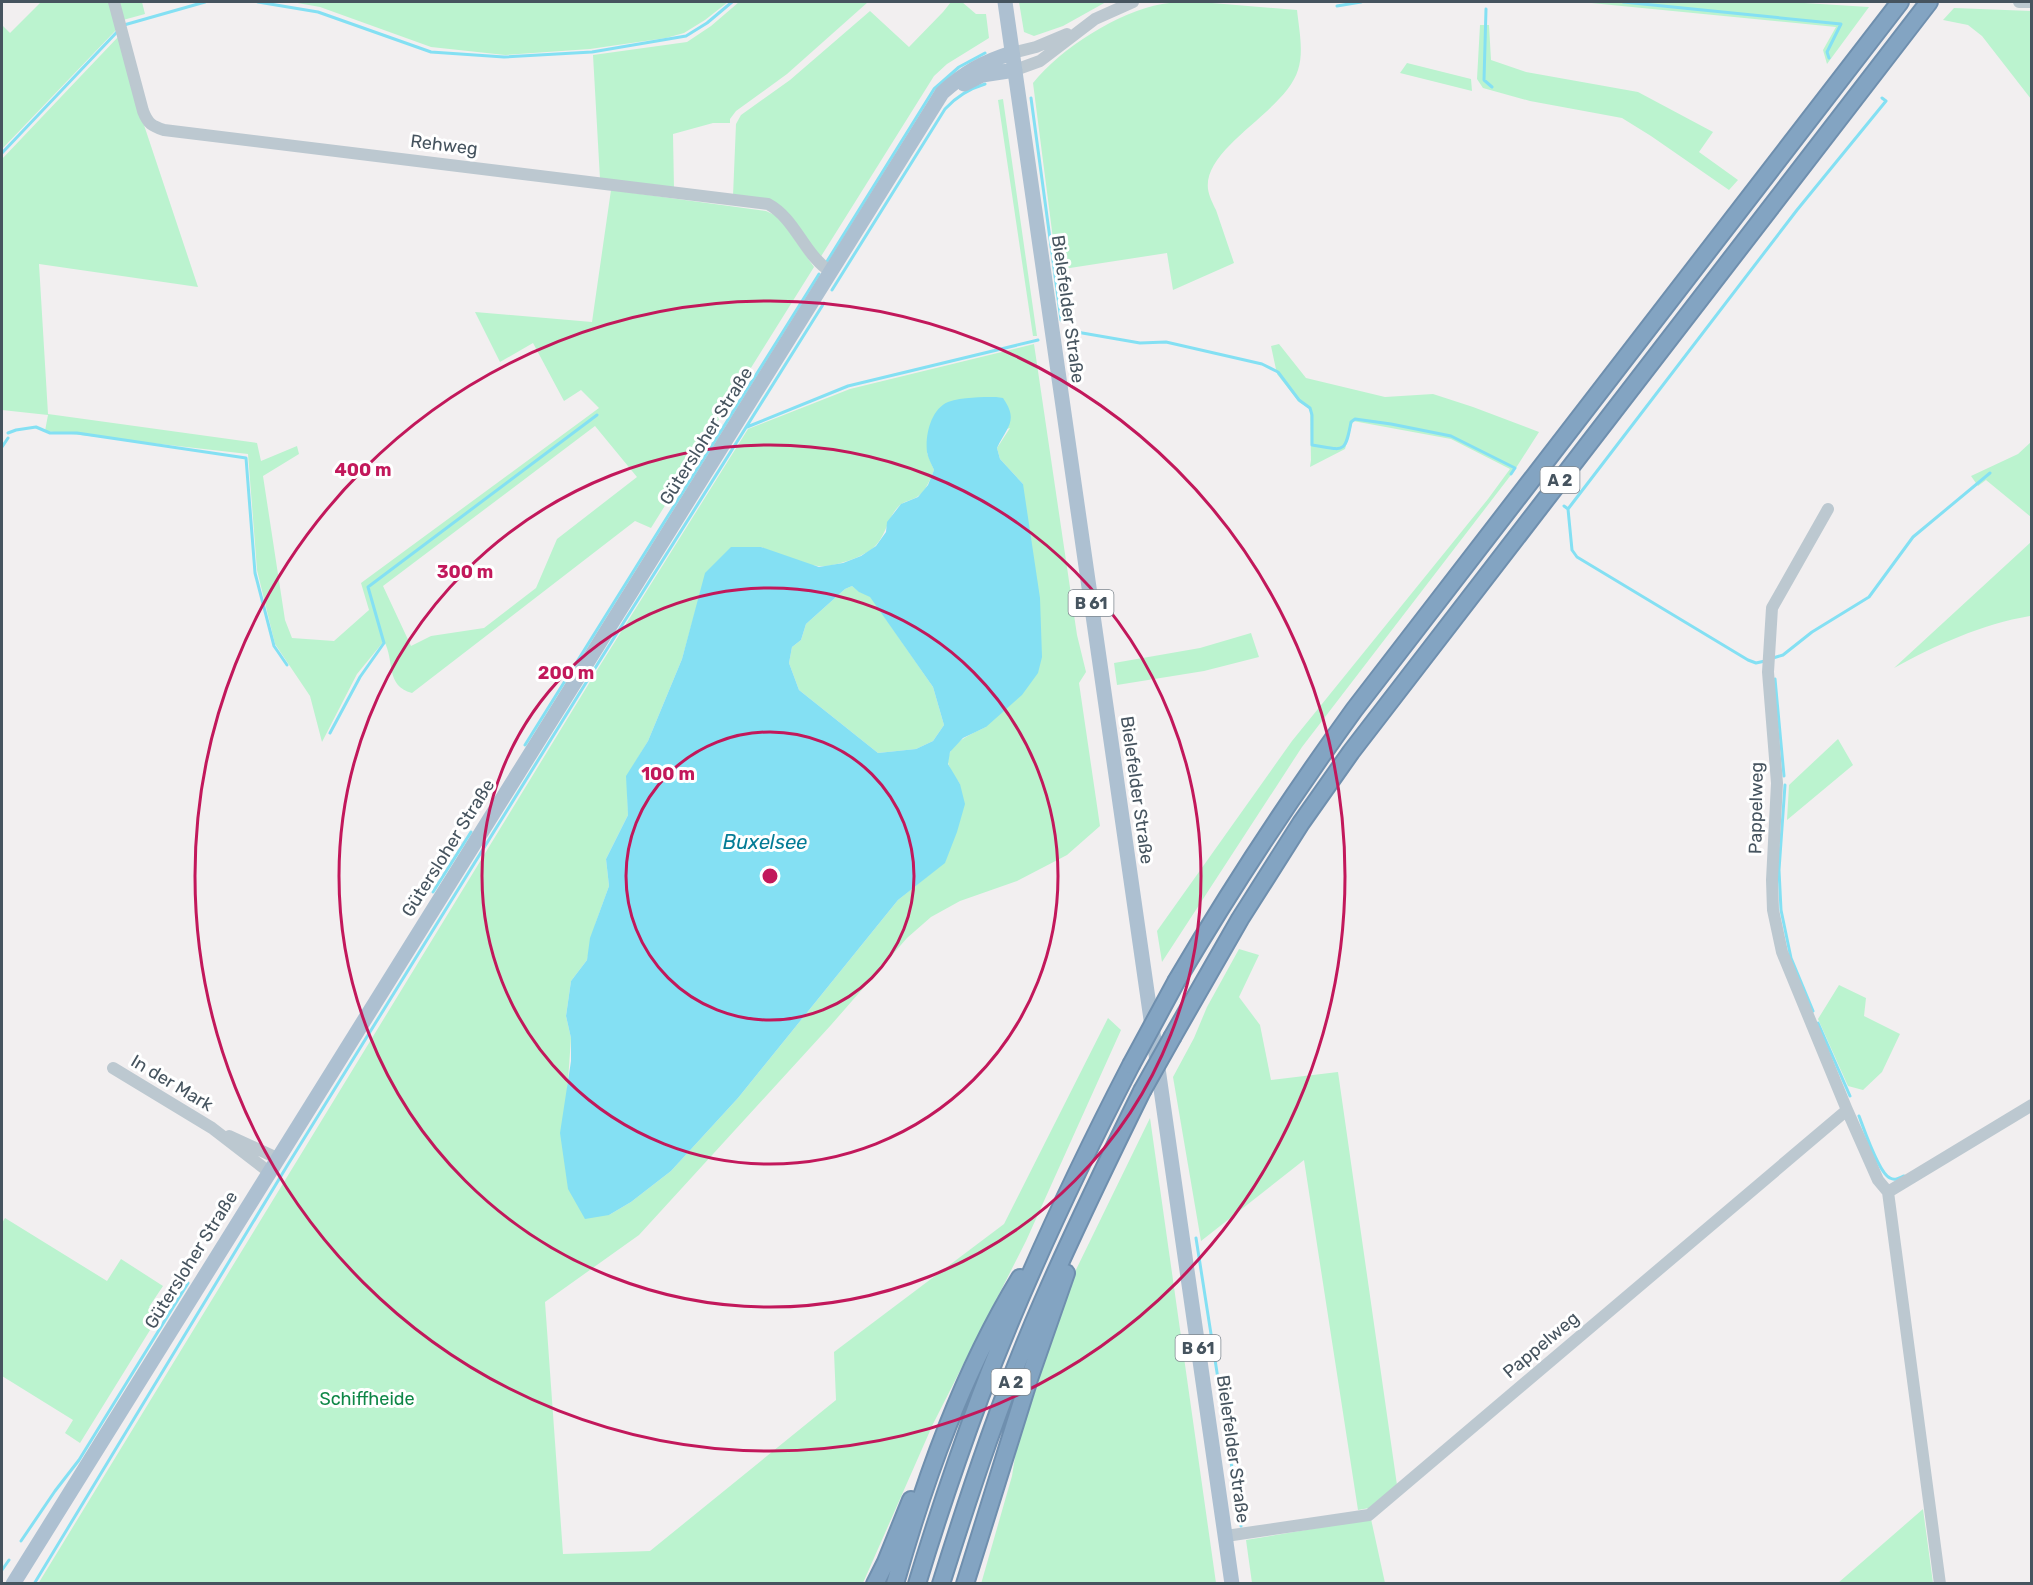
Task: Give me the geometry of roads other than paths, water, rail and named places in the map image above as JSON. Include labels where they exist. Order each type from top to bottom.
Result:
[{"type":"highway","name":"A 2","points":[[917,1584],[941,1506],[980,1397],[1056,1218],[1087,1150],[1131,1065],[1177,980],[1219,910],[1275,823],[1354,710],[1900,2]]},
{"type":"highway","name":"A 2","points":[[941,1584],[1000,1408],[1042,1302],[1095,1187],[1142,1090],[1240,919],[1288,842],[1351,752],[1929,2]]},
{"type":"highway","points":[[965,1584],[1029,1379],[1095,1187]]},
{"type":"highway","points":[[895,1584],[944,1435],[972,1368],[1000,1312],[1056,1218]]},
{"type":"highway","points":[[875,1584],[924,1469],[944,1435]]},
{"type":"main road","name":"Bielefelder Straße","points":[[1005,2],[1232,1584]]},
{"type":"main road","name":"Gütersloher Straße","points":[[13,1584],[942,93],[959,77],[979,65],[1012,53]]},
{"type":"main road","name":"Gütersloher Straße","points":[[917,134],[945,97],[964,83],[982,75],[1015,70]]},
{"type":"street","name":"Rehweg","points":[[114,2],[143,111],[152,126],[164,130],[768,204],[783,214],[820,265],[831,272]]},
{"type":"street","points":[[1012,53],[1053,41],[1133,2]]},
{"type":"street","points":[[2019,2],[2031,2]]},
{"type":"street","points":[[1015,70],[1040,61],[1095,19]]},
{"type":"street","name":"Pappelweg","points":[[1828,509],[1772,608],[1768,672],[1778,783],[1772,880],[1773,910],[1782,952],[1847,1110],[1878,1180],[1888,1192],[1940,1584]]},
{"type":"street","name":"In der Mark","points":[[113,1068],[212,1128],[277,1158]]},
{"type":"street","points":[[1888,1192],[2031,1105]]},
{"type":"street","name":"Pappelweg","points":[[1226,1536],[1369,1515],[1847,1110]]},
{"type":"street","name":"In der Mark","points":[[212,1128],[269,1172]]},
{"type":"water","name":"Buxelsee","points":[[1003,398],[1011,418],[1008,429],[997,448],[1000,459],[1023,484],[1040,598],[1042,657],[1038,673],[1022,695],[986,727],[963,738],[950,752],[948,764],[960,784],[965,804],[945,863],[898,900],[738,1098],[671,1171],[631,1202],[609,1215],[585,1219],[568,1189],[560,1133],[571,1061],[571,1038],[566,1016],[571,981],[587,960],[590,938],[609,886],[606,859],[628,815],[626,776],[648,741],[682,659],[705,573],[731,547],[761,547],[819,567],[843,563],[861,556],[876,546],[886,532],[887,522],[901,504],[918,497],[928,485],[934,470],[927,452],[927,438],[930,423],[937,410],[954,400]],"holes":[[[852,586],[870,597],[933,687],[944,725],[933,741],[916,749],[878,753],[799,690],[789,663],[792,647],[801,640],[806,624],[845,589]]]},
{"type":"waterway","points":[[124,25],[205,2]]},
{"type":"waterway","points":[[258,2],[318,12],[431,52],[504,57],[592,52],[686,36],[707,23],[732,2]]},
{"type":"waterway","points":[[1337,6],[1361,2]]},
{"type":"waterway","points":[[1623,2],[1841,24],[1827,52],[1829,58]]},
{"type":"waterway","points":[[1486,9],[1484,80],[1492,87]]},
{"type":"waterway","points":[[2,153],[117,32]]},
{"type":"waterway","points":[[826,263],[934,89],[959,67],[985,53]]},
{"type":"waterway","points":[[832,290],[945,109],[963,94],[985,84]]},
{"type":"waterway","points":[[1031,98],[1061,320]]},
{"type":"waterway","points":[[1568,509],[1797,210],[1886,101],[1882,98]]},
{"type":"waterway","points":[[525,745],[819,274]]},
{"type":"waterway","points":[[34,1584],[287,1166],[824,303]]},
{"type":"waterway","points":[[1065,330],[1140,343],[1166,342],[1262,364],[1278,372],[1299,400],[1310,408],[1312,445],[1341,448],[1347,440],[1351,422],[1355,419],[1391,424],[1451,436],[1515,468],[1511,474]]},
{"type":"waterway","points":[[747,427],[848,386],[1038,340]]},
{"type":"waterway","points":[[330,733],[360,677],[384,643],[368,587],[597,415]]},
{"type":"waterway","points":[[8,433],[36,427],[50,433],[77,433],[246,458],[255,573],[274,646],[287,665]]},
{"type":"waterway","points":[[2,447],[8,438]]},
{"type":"waterway","points":[[1773,658],[1783,655],[1812,632],[1869,597],[1913,537],[1990,473]]},
{"type":"waterway","points":[[1564,506],[1568,509],[1572,550],[1577,557],[1748,660],[1756,663],[1765,661]]},
{"type":"waterway","points":[[1775,679],[1784,776]]},
{"type":"waterway","points":[[1785,785],[1779,870],[1781,910],[1791,958],[1813,1011]]},
{"type":"waterway","points":[[433,892],[471,832]]},
{"type":"waterway","points":[[1818,1023],[1850,1096]]},
{"type":"waterway","points":[[1859,1116],[1872,1150],[1886,1175],[1894,1179],[1904,1176]]},
{"type":"waterway","points":[[1196,1238],[1241,1526]]},
{"type":"waterway","points":[[21,1541],[79,1460],[188,1283]]},
{"type":"waterway","points":[[2,1570],[9,1560]]},
{"type":"park label","name":"Schiffheide","points":[[367,1399]]}]
